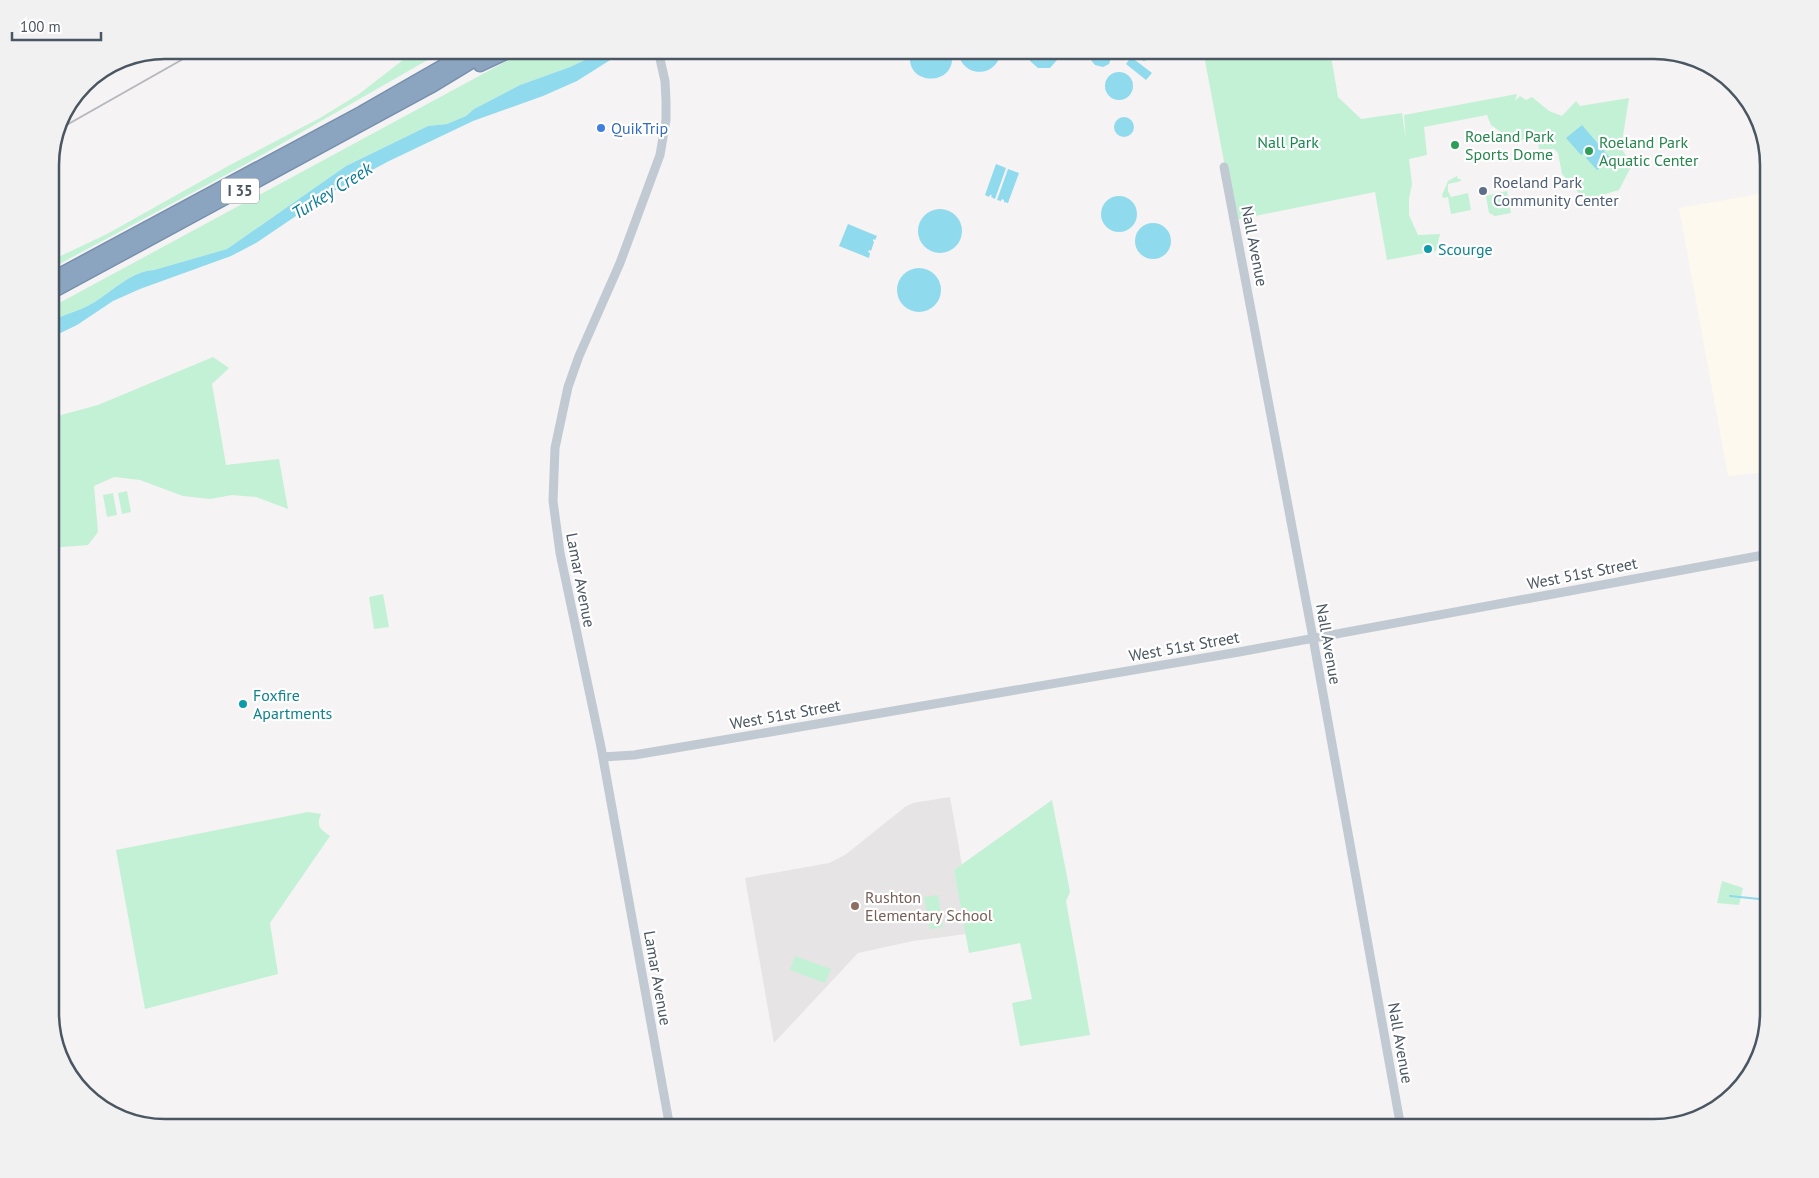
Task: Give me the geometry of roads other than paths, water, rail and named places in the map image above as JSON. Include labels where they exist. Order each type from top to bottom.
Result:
[{"type":"highway","points":[[452,62],[455,59]]},
{"type":"highway","name":"I 35","points":[[59,275],[362,113],[457,59]]},
{"type":"highway","name":"I 35","points":[[59,289],[430,87],[476,59]]},
{"type":"highway","points":[[430,87],[492,59]]},
{"type":"street","name":"Lamar Avenue","points":[[660,59],[665,84],[666,107],[660,155],[620,263],[573,371],[562,408],[553,462],[553,501],[558,544],[603,757],[668,1119]]},
{"type":"street","name":"Nall Avenue","points":[[1224,167],[1313,638],[1399,1119]]},
{"type":"street","name":"West 51st Street","points":[[603,757],[670,749],[1313,638],[1760,556]]},
{"type":"water","name":"Turkey Creek","points":[[587,59],[612,59],[577,81],[543,96],[473,121],[387,162],[330,193],[256,243],[231,256],[140,289],[113,301],[77,325],[59,334],[59,318],[88,306],[122,282],[146,271],[227,249],[346,166],[428,126],[447,124],[466,116],[474,109],[520,85]]},
{"type":"water","points":[[910,59],[952,59],[952,62],[948,71],[940,77],[931,78],[922,77],[914,71]]},
{"type":"water","points":[[999,59],[994,66],[980,72],[965,66],[960,60]]},
{"type":"water","points":[[1030,59],[1057,59],[1050,68],[1038,68]]},
{"type":"water","points":[[1090,59],[1111,59],[1109,64],[1103,67],[1095,65]]},
{"type":"water","points":[[1130,59],[1134,59],[1152,73],[1146,80],[1126,64]]},
{"type":"water","points":[[1119,72],[1129,76],[1133,86],[1129,96],[1119,100],[1109,96],[1105,86],[1109,76]]},
{"type":"water","points":[[1124,117],[1131,120],[1134,127],[1131,134],[1124,137],[1117,134],[1114,127],[1117,120]]},
{"type":"water","points":[[1582,125],[1611,159],[1597,170],[1586,158],[1593,150],[1591,147],[1581,155],[1566,138]]},
{"type":"water","points":[[996,164],[1006,168],[995,199],[991,197],[992,195],[989,197],[985,195]]},
{"type":"water","points":[[1008,169],[1019,173],[1008,203],[1002,199],[1001,201],[997,200]]},
{"type":"water","points":[[1119,196],[1126,197],[1132,201],[1136,207],[1136,221],[1132,227],[1126,231],[1119,232],[1112,231],[1106,227],[1102,221],[1101,214],[1102,207],[1106,201],[1112,197]]},
{"type":"water","points":[[940,209],[952,213],[958,219],[962,231],[958,243],[952,249],[940,253],[928,249],[922,243],[918,231],[922,219],[928,213]]},
{"type":"water","points":[[1153,223],[1160,224],[1166,228],[1170,234],[1170,248],[1166,254],[1160,258],[1153,259],[1146,258],[1140,254],[1136,248],[1135,241],[1136,234],[1140,228],[1146,224]]},
{"type":"water","points":[[848,224],[877,236],[875,240],[873,239],[871,251],[869,250],[868,252],[870,253],[869,258],[839,246]]},
{"type":"water","points":[[919,268],[931,272],[937,278],[941,290],[937,302],[931,308],[919,312],[907,308],[901,302],[897,290],[901,278],[907,272]]},
{"type":"waterway","points":[[1730,896],[1760,899]]},
{"type":"railway","points":[[67,125],[183,59]]},
{"type":"place","name":"QuikTrip","points":[[601,128]]},
{"type":"place","name":"Roeland Park Sports Dome","points":[[1455,145]]},
{"type":"place","name":"Roeland Park Aquatic Center","points":[[1589,151]]},
{"type":"place","name":"Roeland Park Community Center","points":[[1483,191]]},
{"type":"place","name":"Scourge","points":[[1428,249]]},
{"type":"place","name":"Foxfire Apartments","points":[[243,704]]},
{"type":"place","name":"Rushton Elementary School","points":[[855,906]]},
{"type":"park label","name":"Nall Park","points":[[1288,142]]}]
